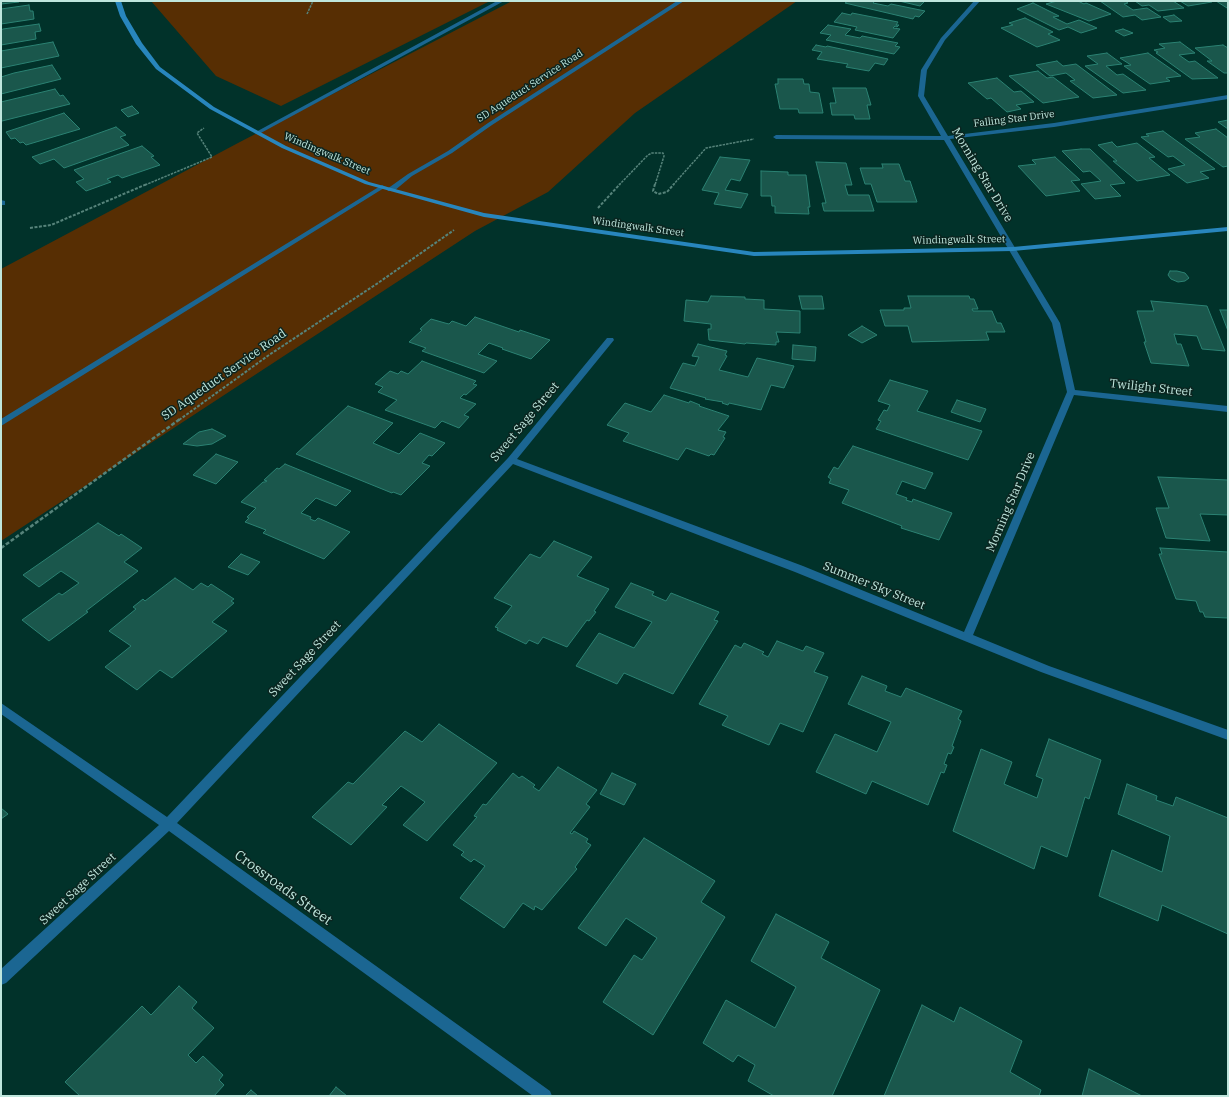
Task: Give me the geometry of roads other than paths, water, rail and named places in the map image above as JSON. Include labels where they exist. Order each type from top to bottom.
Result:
[{"type":"street","name":"Windingwalk Street","points":[[118,1],[123,16],[139,44],[158,68],[212,108],[284,147],[367,183],[484,215],[754,254],[1013,249],[1228,229]]},
{"type":"street","points":[[258,133],[501,1]]},
{"type":"street","name":"SD Aqueduct Service Road","points":[[391,189],[410,175],[450,152],[681,1]]},
{"type":"street","name":"Morning Star Drive","points":[[968,637],[1071,392],[1056,323],[921,96],[924,70],[943,39],[969,8],[978,1]]},
{"type":"street","name":"Falling Star Drive","points":[[776,137],[946,138],[1054,125],[1228,97]]},
{"type":"street","points":[[1,423],[382,187]]},
{"type":"street","name":"Sweet Sage Street","points":[[1,978],[168,824],[511,460],[610,340]]},
{"type":"street","name":"Twilight Street","points":[[1071,392],[1228,409]]},
{"type":"street","name":"Summer Sky Street","points":[[511,460],[800,570],[1045,668],[1228,736]]},
{"type":"street","name":"Crossroads Street","points":[[1,708],[168,824],[545,1096]]}]
